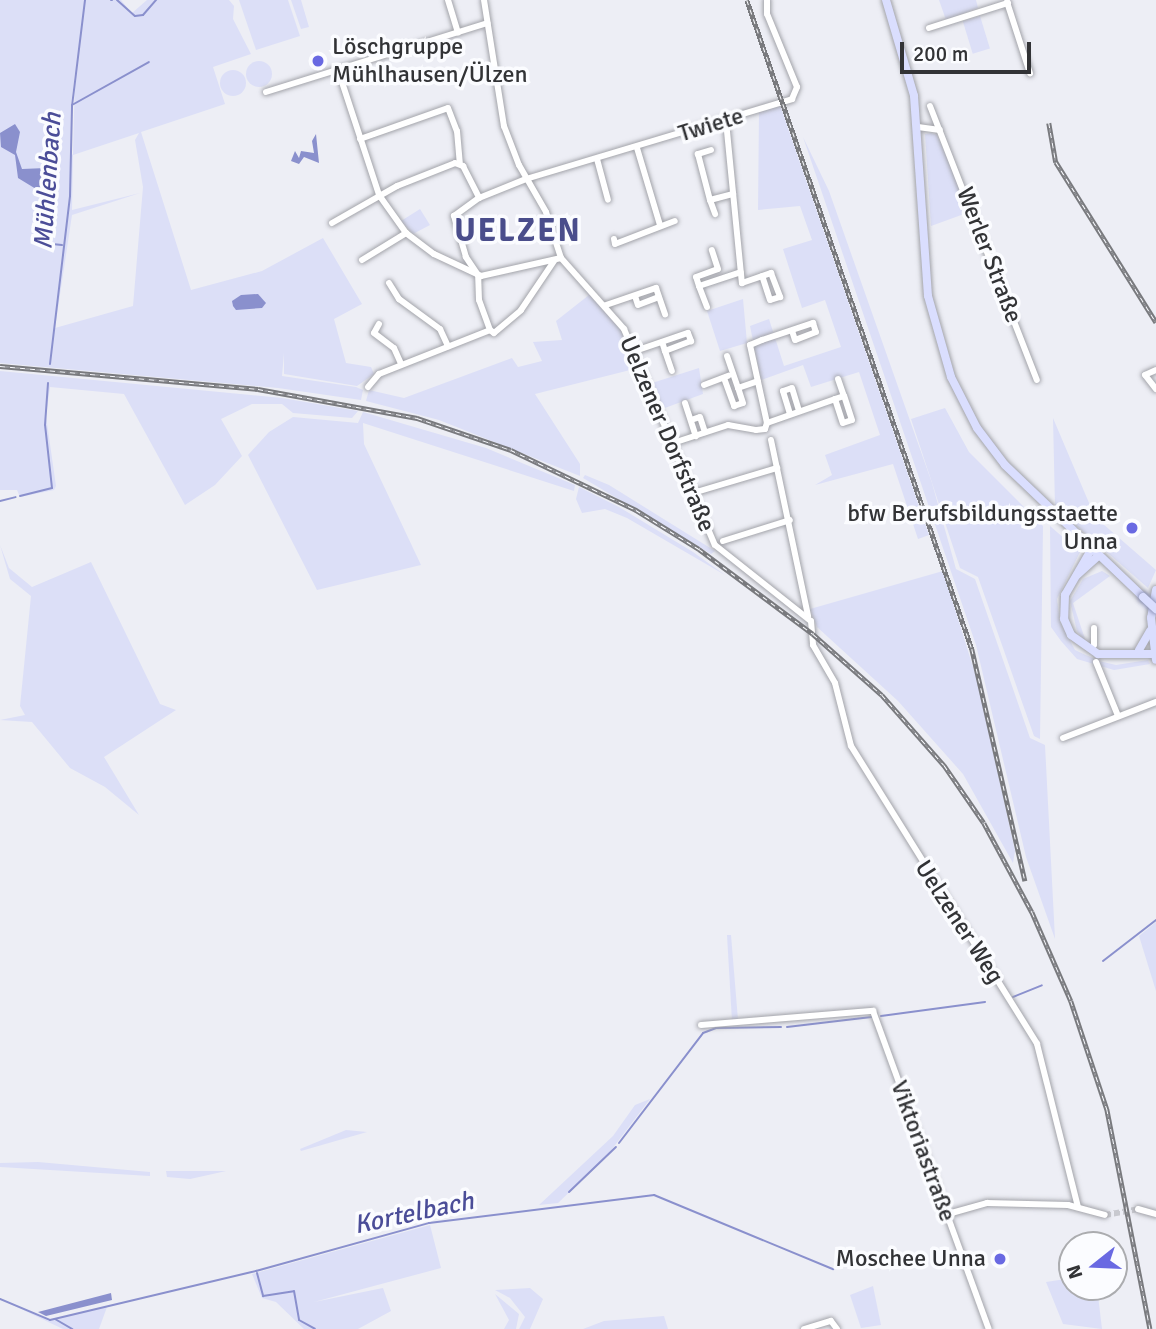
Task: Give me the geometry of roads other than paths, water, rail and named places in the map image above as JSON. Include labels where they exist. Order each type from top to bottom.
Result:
[{"type":"main road","name":"Werler Straße","points":[[886,0],[908,64],[918,127],[928,296],[946,366],[977,428],[1038,500],[1156,609]]},
{"type":"main road","points":[[1091,550],[1073,578],[1063,610],[1071,635],[1098,654],[1154,653]]},
{"type":"main road","points":[[1073,578],[1098,556]]},
{"type":"main road","points":[[1154,653],[1151,628],[1156,590]]},
{"type":"main road","points":[[1139,650],[1151,628]]},
{"type":"main road","points":[[1120,655],[1139,650],[1154,653]]},
{"type":"street","points":[[448,0],[457,32]]},
{"type":"street","name":"Uelzener Dorfstraße","points":[[484,0],[502,116],[526,178],[546,212],[561,258],[606,305],[635,351],[720,552],[808,616]]},
{"type":"street","name":"Twiete","points":[[478,275],[453,219],[479,198],[526,178],[637,148],[790,101],[796,94],[767,14],[767,0]]},
{"type":"street","points":[[929,28],[1007,1],[1030,73]]},
{"type":"street","points":[[267,92],[487,23]]},
{"type":"street","points":[[338,70],[379,195],[406,233],[434,254],[478,275],[561,258]]},
{"type":"street","name":"Werler Straße","points":[[930,106],[1037,380]]},
{"type":"street","points":[[360,139],[448,108],[457,131],[460,163],[479,198]]},
{"type":"street","points":[[726,121],[742,283],[762,276]]},
{"type":"street","points":[[918,127],[940,130]]},
{"type":"street","points":[[637,148],[660,225]]},
{"type":"street","points":[[688,157],[711,150]]},
{"type":"street","points":[[698,154],[715,215]]},
{"type":"street","points":[[597,159],[608,200]]},
{"type":"street","points":[[332,223],[379,195],[460,163]]},
{"type":"street","points":[[710,200],[733,194]]},
{"type":"street","points":[[615,243],[675,221]]},
{"type":"street","points":[[362,260],[406,233]]},
{"type":"street","points":[[712,250],[722,278]]},
{"type":"street","points":[[478,275],[477,291],[490,330],[494,333],[521,310],[554,261]]},
{"type":"street","points":[[707,307],[696,277],[718,269]]},
{"type":"street","points":[[699,286],[741,272]]},
{"type":"street","points":[[389,283],[399,299],[440,329],[448,346]]},
{"type":"street","points":[[606,305],[656,288],[665,314]]},
{"type":"street","points":[[767,423],[750,345],[813,323],[816,332]]},
{"type":"street","points":[[379,324],[374,333],[394,348],[401,364]]},
{"type":"street","points":[[368,387],[379,374],[490,330]]},
{"type":"street","points":[[792,331],[797,348]]},
{"type":"street","points":[[795,340],[827,331]]},
{"type":"street","points":[[635,351],[688,333],[691,341],[665,351]]},
{"type":"street","points":[[662,342],[672,371]]},
{"type":"street","points":[[724,378],[734,406],[743,403],[727,356]]},
{"type":"street","points":[[1156,370],[1145,375],[1156,389]]},
{"type":"street","points":[[704,385],[733,374]]},
{"type":"street","points":[[835,399],[843,423],[852,420],[838,379]]},
{"type":"street","points":[[738,388],[758,381]]},
{"type":"street","points":[[790,414],[783,391],[800,385]]},
{"type":"street","points":[[792,388],[799,411]]},
{"type":"street","points":[[673,443],[727,425],[762,429],[767,423],[844,396]]},
{"type":"street","points":[[685,402],[696,436]]},
{"type":"street","points":[[691,421],[700,417],[705,432]]},
{"type":"street","points":[[771,440],[790,520],[808,616]]},
{"type":"street","points":[[693,493],[777,468]]},
{"type":"street","points":[[723,541],[790,520]]},
{"type":"street","name":"Uelzener Weg","points":[[808,616],[813,647],[832,675],[856,755],[1037,1044],[1078,1207]]},
{"type":"street","points":[[1094,628],[1094,645]]},
{"type":"street","points":[[1096,662],[1118,716]]},
{"type":"street","points":[[1063,738],[1156,702]]},
{"type":"street","name":"Viktoriastraße","points":[[701,1025],[873,1011],[989,1329]]},
{"type":"street","points":[[948,1214],[981,1203],[1078,1207],[1105,1215]]},
{"type":"street","points":[[1138,1209],[1156,1214]]},
{"type":"street","points":[[804,1329],[831,1321],[837,1329]]},
{"type":"water","points":[[15,124],[20,132],[16,152],[22,169],[46,168],[46,185],[36,189],[18,178],[15,155],[1,147],[0,133]]},
{"type":"water","points":[[316,134],[319,163],[304,157],[299,164],[291,161],[295,151],[299,158],[301,151],[314,153],[312,141]]},
{"type":"water","points":[[258,294],[266,303],[262,308],[236,310],[233,306],[232,301],[241,295]]},
{"type":"water","points":[[111,1293],[112,1300],[46,1316],[38,1312]]},
{"type":"waterway","name":"Mühlenbach","points":[[50,364],[70,196],[72,106],[85,0]]},
{"type":"waterway","points":[[117,0],[135,16],[143,15],[156,0]]},
{"type":"waterway","points":[[72,105],[149,62]]},
{"type":"waterway","points":[[52,244],[62,245]]},
{"type":"waterway","points":[[20,496],[52,488],[45,425],[48,383]]},
{"type":"waterway","points":[[0,501],[16,497]]},
{"type":"waterway","points":[[1103,961],[1156,920]]},
{"type":"waterway","points":[[1013,997],[1042,985]]},
{"type":"waterway","points":[[881,1016],[985,1002]]},
{"type":"waterway","points":[[787,1027],[871,1017]]},
{"type":"waterway","points":[[619,1143],[703,1033],[716,1028],[781,1027]]},
{"type":"waterway","points":[[569,1192],[616,1147]]},
{"type":"waterway","name":"Kortelbach","points":[[0,1299],[50,1320],[256,1271],[429,1223],[654,1195],[833,1269]]},
{"type":"waterway","points":[[257,1273],[263,1296],[294,1291],[299,1320],[315,1329]]},
{"type":"waterway","points":[[55,1319],[72,1329]]},
{"type":"tunnel","points":[[1105,1215],[1138,1209]]},
{"type":"railway","points":[[747,0],[972,649],[1025,881]]},
{"type":"railway","points":[[1049,123],[1056,162],[1156,322]]},
{"type":"railway","points":[[0,366],[258,389],[417,418],[511,450],[636,510],[699,549],[813,634],[882,695],[944,765],[984,823],[1032,912],[1071,1001],[1107,1109],[1150,1329]]},
{"type":"place","name":"Löschgruppe Mühlhausen/Ülzen","points":[[318,61]]},
{"type":"place","name":"bfw Berufsbildungsstaette Unna","points":[[1132,528]]},
{"type":"place","name":"Moschee Unna","points":[[1000,1259]]},
{"type":"district","name":"UELZEN","points":[[518,231]]}]
